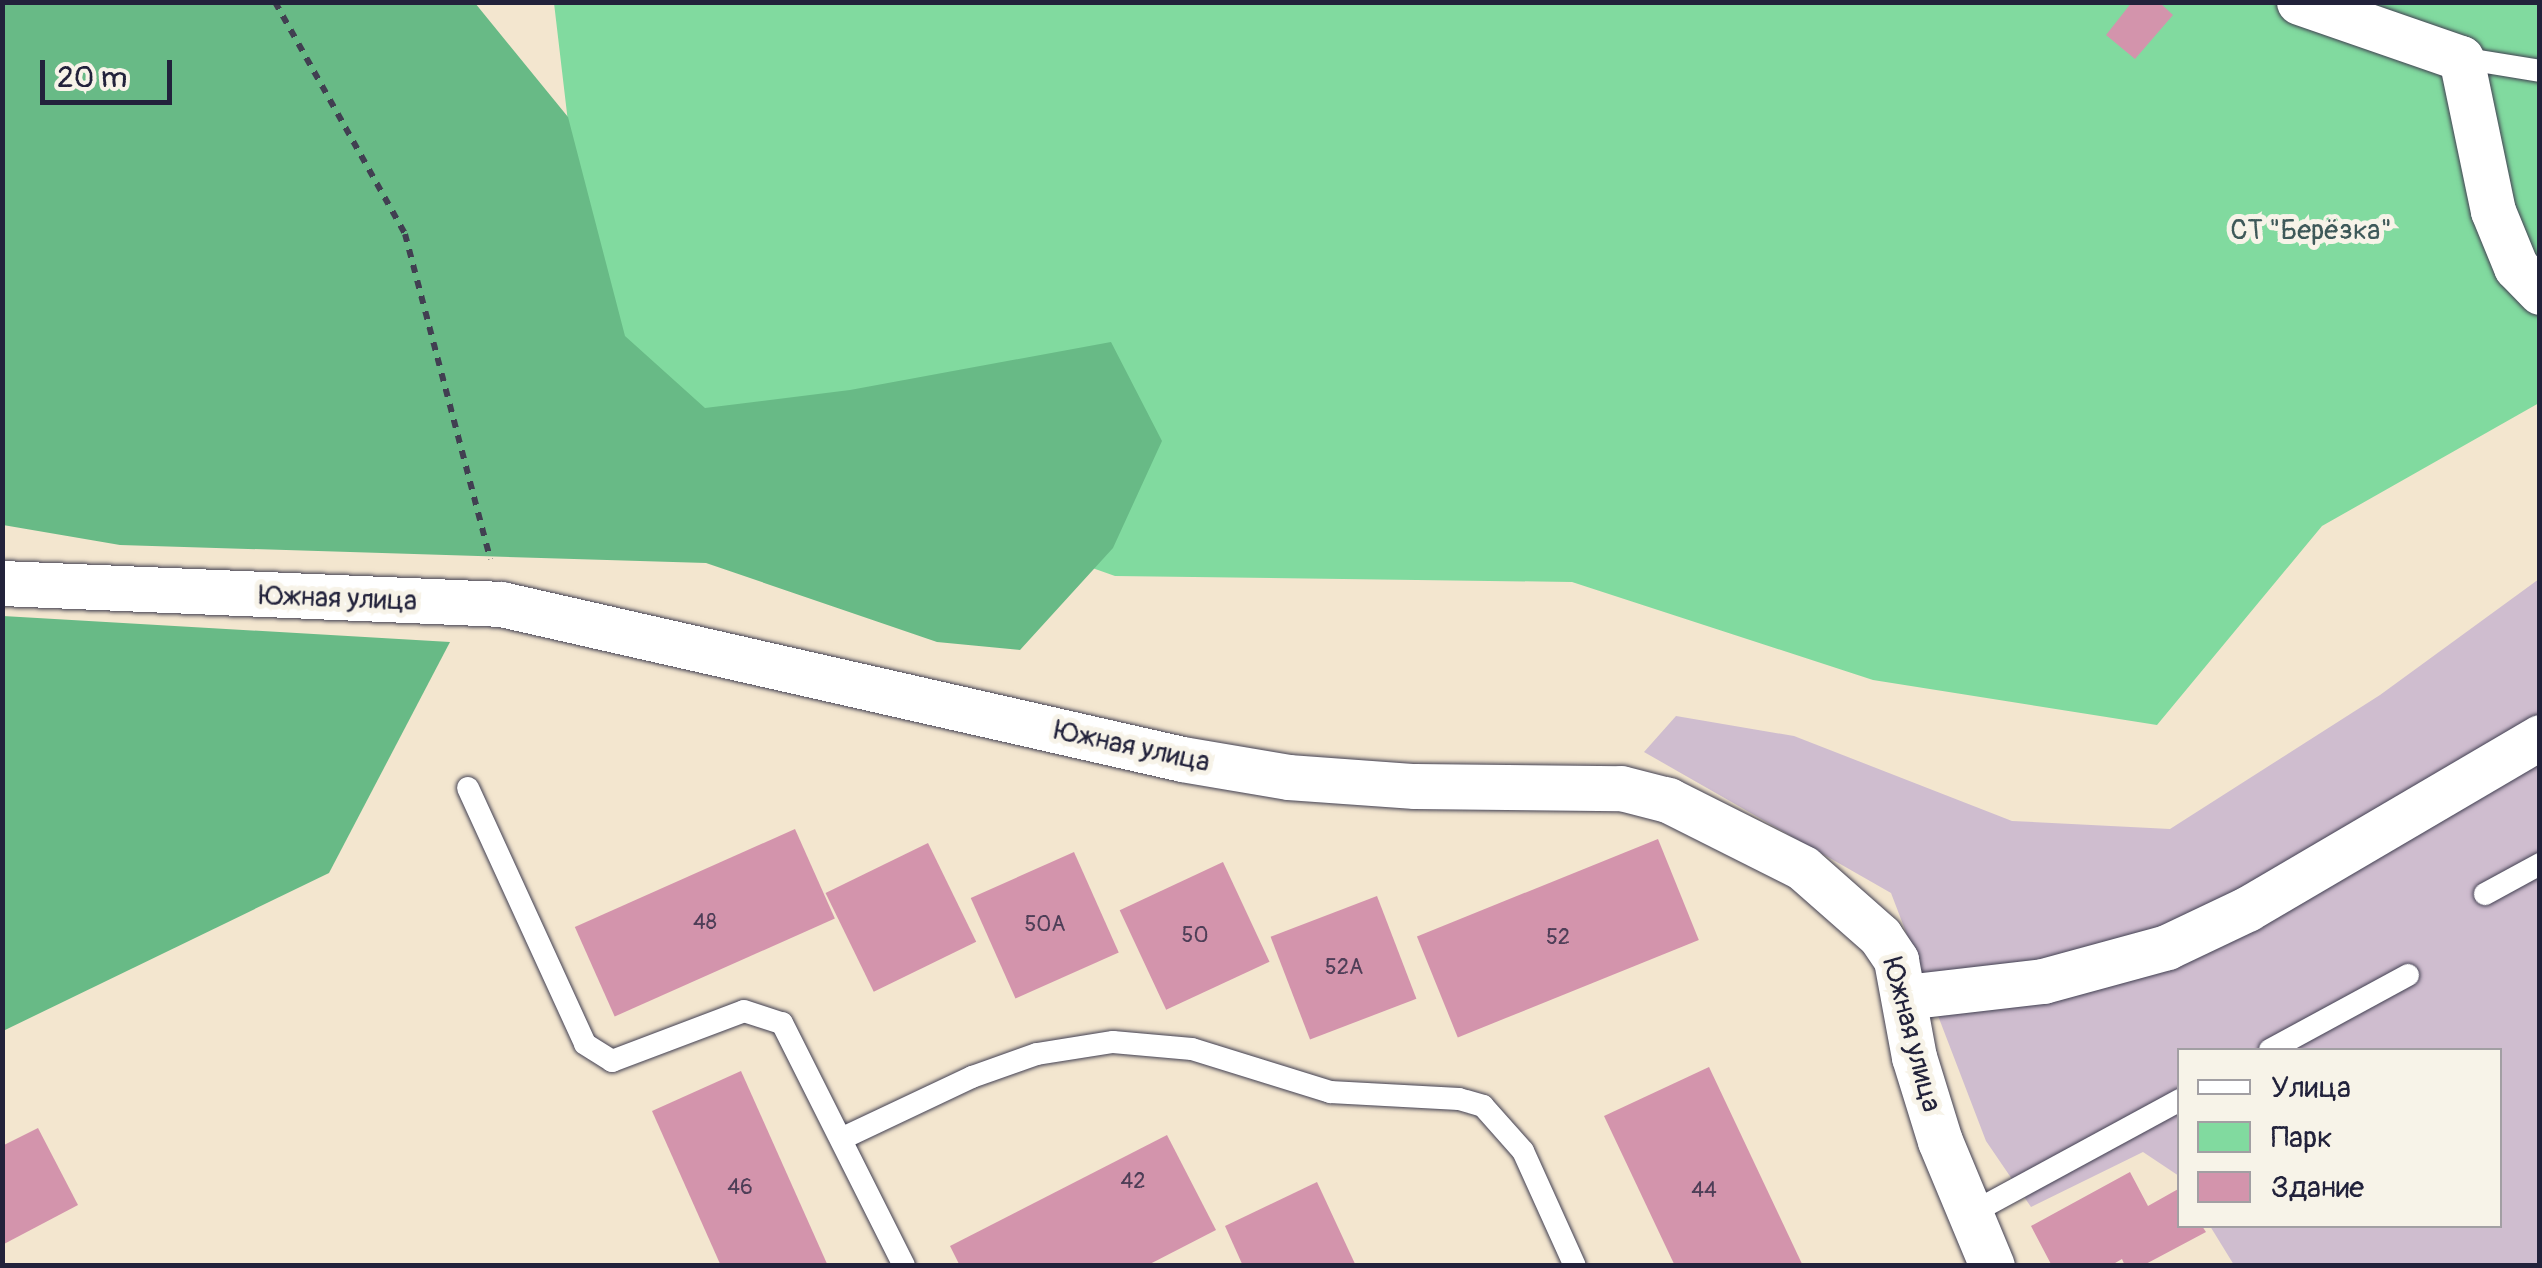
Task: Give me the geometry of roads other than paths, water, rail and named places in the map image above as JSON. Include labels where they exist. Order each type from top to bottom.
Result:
[{"type":"street","points":[[2299,2],[2461,58],[2492,211],[2516,266],[2540,292]]},
{"type":"street","name":"Южная улица","points":[[2,582],[501,604],[1182,759],[1288,777],[1415,786],[1621,788],[1668,800],[1803,868],[1846,900],[1896,960],[1920,1074],[1990,1265]]},
{"type":"street","points":[[1905,997],[2043,981],[2167,947],[2247,910],[2540,737]]},
{"type":"lane","points":[[2461,58],[2540,71]]},
{"type":"lane","points":[[468,788],[586,1044],[612,1061],[744,1011],[782,1023],[904,1266]]},
{"type":"lane","points":[[2485,894],[2540,864]]},
{"type":"lane","points":[[2274,1048],[2408,975]]},
{"type":"lane","points":[[843,1138],[972,1077],[1037,1054],[1113,1042],[1192,1049],[1330,1092],[1459,1098],[1483,1106],[1523,1151],[1576,1266]]},
{"type":"lane","points":[[1970,1214],[2177,1102]]},
{"type":"park label","name":"СТ \"Берёзка\"","points":[[2311,231]]}]
